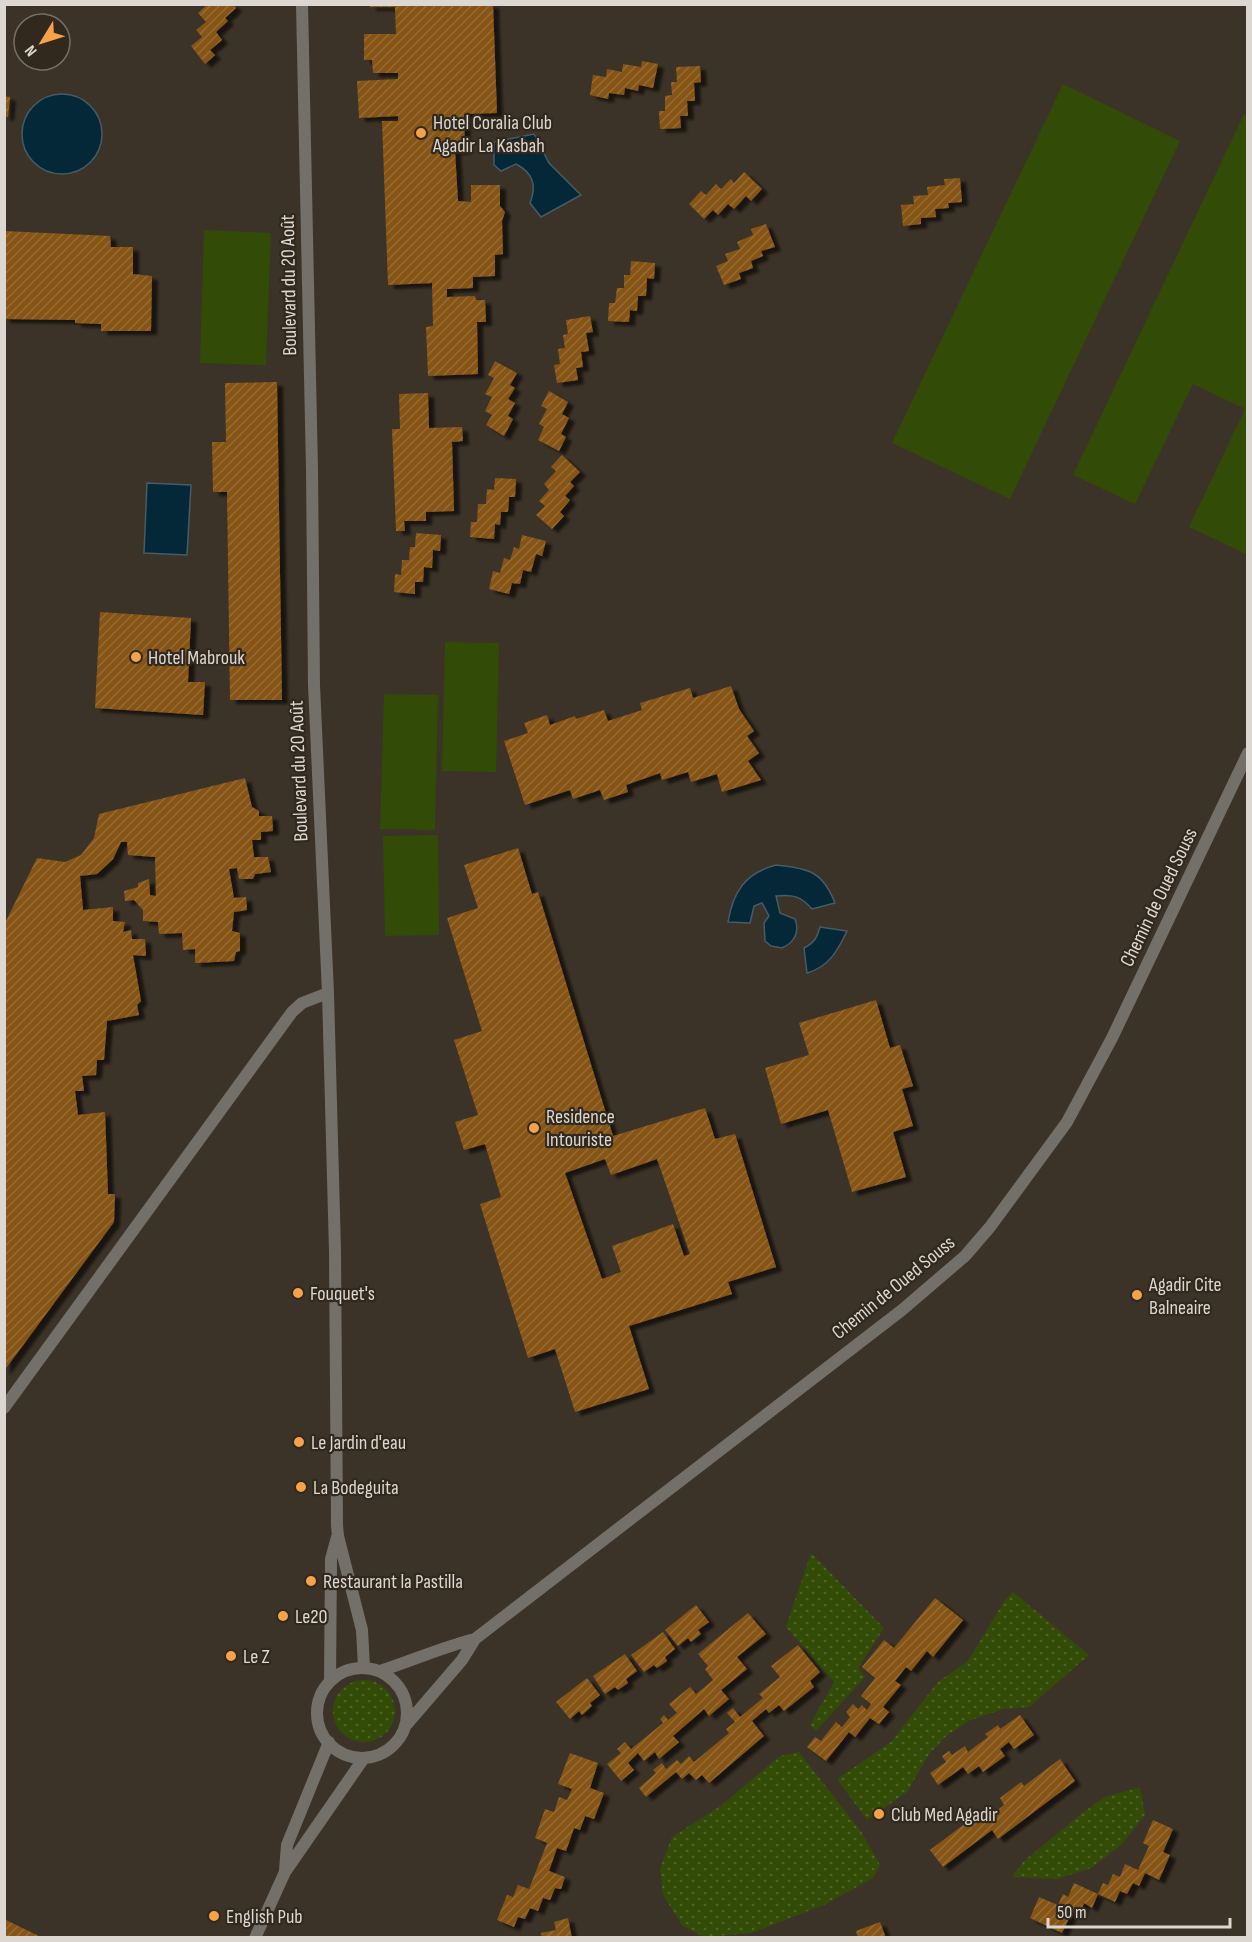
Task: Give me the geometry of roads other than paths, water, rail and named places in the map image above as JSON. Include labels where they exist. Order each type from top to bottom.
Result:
[{"type":"street","name":"Boulevard du 20 Août","points":[[302,4],[312,469],[314,686],[328,993],[335,1251],[338,1536],[362,1630],[364,1667]]},
{"type":"street","name":"Chemin de Oued Souss","points":[[406,1724],[462,1660],[475,1639],[902,1310],[965,1256],[990,1227],[1067,1122],[1112,1038],[1248,753]]},
{"type":"street","points":[[4,1408],[292,1012],[302,1004],[328,993]]},
{"type":"street","name":"Boulevard du 20 Août","points":[[330,1681],[331,1559],[338,1536]]},
{"type":"street","name":"Chemin de Oued Souss","points":[[380,1671],[446,1646],[475,1639]]},
{"type":"street","points":[[364,1667],[380,1671],[391,1677],[400,1687],[407,1705],[406,1724],[401,1737],[391,1748],[378,1755],[364,1758],[345,1754],[329,1742],[322,1732],[317,1708],[321,1694],[330,1681],[351,1668],[364,1667]]},
{"type":"street","points":[[285,1872],[287,1845],[329,1742]]},
{"type":"street","points":[[255,1938],[285,1872],[364,1758]]},
{"type":"water","points":[[62,94],[77,97],[90,106],[99,119],[102,134],[99,149],[90,162],[77,171],[62,174],[47,171],[34,162],[25,149],[22,134],[25,119],[34,106],[47,97]]},
{"type":"water","points":[[534,134],[549,163],[581,195],[541,217],[530,203],[533,185],[526,171],[516,164],[501,171],[494,165],[494,142]]},
{"type":"water","points":[[147,483],[191,485],[187,555],[144,553]]},
{"type":"water","points":[[776,865],[813,873],[825,884],[835,903],[812,909],[796,897],[776,896],[780,913],[795,919],[797,928],[790,943],[782,948],[771,946],[765,941],[764,923],[769,916],[762,903],[754,906],[750,923],[728,922],[733,902],[742,885],[756,873]]},
{"type":"water","points":[[820,927],[847,931],[827,962],[807,973],[804,948],[815,940]]},
{"type":"place","name":"Hotel Coralia Club Agadir La Kasbah","points":[[421,133]]},
{"type":"place","name":"Hotel Mabrouk","points":[[136,657]]},
{"type":"place","name":"Residence Intouriste","points":[[534,1128]]},
{"type":"place","name":"Fouquet's","points":[[298,1293]]},
{"type":"place","name":"Agadir Cite Balneaire","points":[[1137,1295]]},
{"type":"place","name":"Le Jardin d'eau","points":[[299,1442]]},
{"type":"place","name":"La Bodeguita","points":[[301,1487]]},
{"type":"place","name":"Restaurant la Pastilla","points":[[311,1581]]},
{"type":"place","name":"Le20","points":[[283,1616]]},
{"type":"place","name":"Le Z","points":[[231,1656]]},
{"type":"place","name":"Club Med Agadir","points":[[879,1814]]},
{"type":"place","name":"English Pub","points":[[214,1916]]}]
